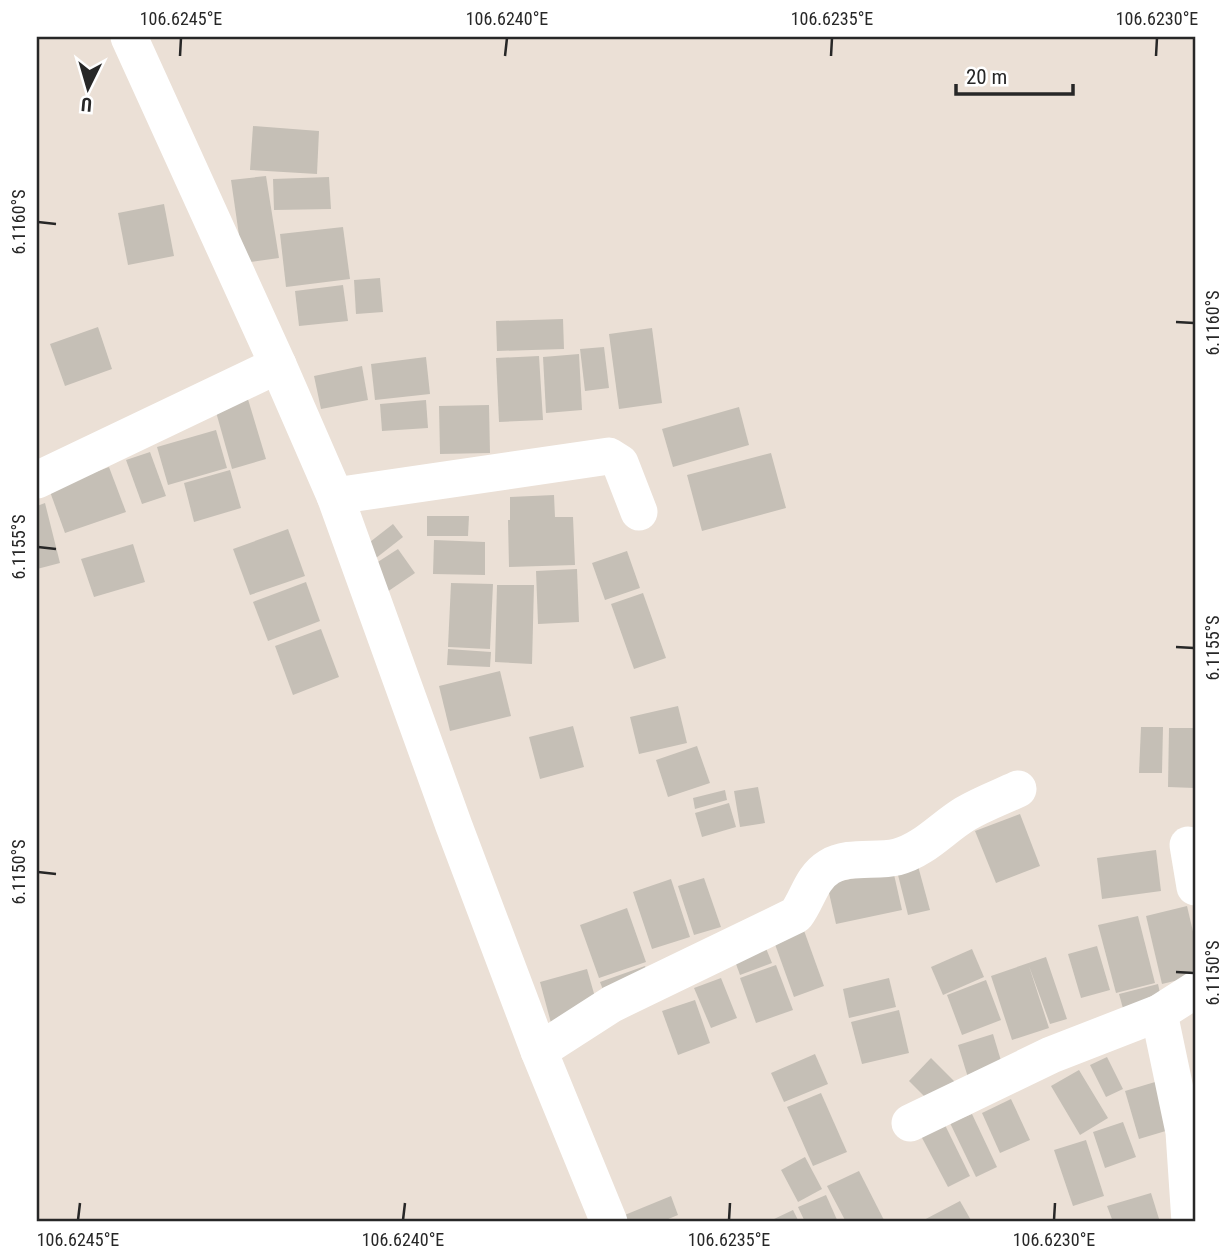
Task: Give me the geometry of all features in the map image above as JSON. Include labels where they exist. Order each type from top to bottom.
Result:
[{"type":"street","points":[[129,37],[335,496],[449,814],[539,1051],[609,1222]]},
{"type":"street","points":[[37,480],[278,365]]},
{"type":"street","points":[[335,496],[610,456],[620,463],[639,513]]},
{"type":"street","points":[[539,1051],[612,1004],[796,915],[807,900],[813,882],[830,866],[855,860],[898,857],[926,844],[964,815],[1018,789]]},
{"type":"street","points":[[1188,845],[1195,887]]},
{"type":"street","points":[[910,1123],[1051,1055],[1159,1013],[1195,990]]},
{"type":"street","points":[[1159,1013],[1184,1132],[1190,1222]]},
{"type":"building","points":[[253,126],[319,131],[317,174],[250,170]]},
{"type":"building","points":[[266,176],[279,258],[243,263],[231,180]]},
{"type":"building","points":[[329,177],[331,209],[274,210],[273,179]]},
{"type":"building","points":[[164,204],[174,256],[128,265],[118,213]]},
{"type":"building","points":[[343,227],[350,279],[286,287],[280,234]]},
{"type":"building","points":[[380,278],[383,312],[356,314],[354,280]]},
{"type":"building","points":[[343,285],[348,321],[299,326],[295,291]]},
{"type":"building","points":[[563,319],[564,349],[497,351],[496,321]]},
{"type":"building","points":[[98,327],[112,369],[65,386],[50,344]]},
{"type":"building","points":[[652,328],[662,403],[619,409],[609,334]]},
{"type":"building","points":[[604,347],[609,388],[585,391],[580,349]]},
{"type":"building","points":[[579,354],[582,410],[546,413],[543,357]]},
{"type":"building","points":[[539,356],[543,420],[499,422],[496,358]]},
{"type":"building","points":[[426,357],[430,394],[375,400],[371,364]]},
{"type":"building","points":[[362,366],[368,400],[321,409],[314,376]]},
{"type":"building","points":[[247,396],[266,459],[232,469],[214,405]]},
{"type":"building","points":[[426,400],[428,428],[382,431],[380,404]]},
{"type":"building","points":[[489,405],[490,453],[440,454],[439,406]]},
{"type":"building","points":[[739,407],[749,445],[673,467],[662,429]]},
{"type":"building","points":[[216,430],[227,468],[168,485],[157,447]]},
{"type":"building","points":[[150,452],[166,496],[142,504],[126,460]]},
{"type":"building","points":[[771,453],[786,508],[702,531],[687,475]]},
{"type":"building","points":[[109,467],[126,512],[65,533],[49,489]]},
{"type":"building","points":[[230,470],[241,508],[194,522],[184,483]]},
{"type":"building","points":[[554,495],[555,517],[573,517],[575,565],[509,567],[510,497]]},
{"type":"building","points":[[45,503],[60,563],[37,569],[37,506]]},
{"type":"building","points":[[427,516],[469,516],[468,536],[427,536]]},
{"type":"building","points":[[393,524],[403,537],[371,562],[361,549]]},
{"type":"building","points":[[288,529],[305,576],[250,595],[233,549]]},
{"type":"building","points":[[434,540],[485,542],[485,575],[433,574]]},
{"type":"building","points":[[133,544],[145,582],[94,597],[81,559]]},
{"type":"building","points":[[398,549],[415,573],[387,592],[370,567]]},
{"type":"building","points":[[627,551],[640,588],[605,600],[592,563]]},
{"type":"building","points":[[577,569],[579,622],[538,624],[536,571]]},
{"type":"building","points":[[306,582],[320,621],[268,641],[253,602]]},
{"type":"building","points":[[451,583],[493,584],[490,649],[448,647]]},
{"type":"building","points":[[497,585],[534,585],[532,664],[495,662]]},
{"type":"building","points":[[643,593],[666,658],[634,669],[611,604]]},
{"type":"building","points":[[321,629],[339,677],[293,695],[275,646]]},
{"type":"building","points":[[448,649],[491,652],[490,667],[447,665]]},
{"type":"building","points":[[500,671],[511,716],[450,731],[439,686]]},
{"type":"building","points":[[678,706],[687,743],[639,754],[630,717]]},
{"type":"building","points":[[573,726],[584,767],[540,779],[529,737]]},
{"type":"building","points":[[1141,727],[1163,727],[1162,773],[1139,773]]},
{"type":"building","points":[[1169,728],[1195,728],[1195,788],[1168,787]]},
{"type":"building","points":[[697,746],[710,783],[668,797],[656,760]]},
{"type":"building","points":[[758,787],[765,823],[740,827],[734,791]]},
{"type":"building","points":[[725,790],[727,800],[695,809],[693,798]]},
{"type":"building","points":[[729,803],[736,827],[702,837],[695,813]]},
{"type":"building","points":[[1020,814],[1040,866],[996,883],[975,831]]},
{"type":"building","points":[[1156,850],[1161,891],[1102,899],[1097,858]]},
{"type":"building","points":[[918,866],[930,910],[908,915],[897,871]]},
{"type":"building","points":[[893,870],[902,910],[836,924],[827,884]]},
{"type":"building","points":[[704,878],[721,927],[694,935],[678,886]]},
{"type":"building","points":[[671,879],[690,937],[652,949],[633,892]]},
{"type":"building","points":[[1187,906],[1195,940],[1195,976],[1162,984],[1146,916]]},
{"type":"building","points":[[627,908],[646,962],[599,978],[580,925]]},
{"type":"building","points":[[1138,916],[1155,983],[1116,993],[1098,925]]},
{"type":"building","points":[[802,925],[824,986],[794,997],[772,936]]},
{"type":"building","points":[[763,941],[772,963],[740,975],[732,953]]},
{"type":"building","points":[[1097,946],[1110,990],[1081,998],[1068,954]]},
{"type":"building","points":[[972,949],[984,977],[943,995],[931,967]]},
{"type":"building","points":[[1046,957],[1067,1019],[1050,1024],[1029,966],[1049,1028],[1012,1040],[991,976]]},
{"type":"building","points":[[776,965],[793,1010],[756,1023],[740,978]]},
{"type":"building","points":[[645,966],[652,984],[607,1000],[600,982]]},
{"type":"building","points":[[587,969],[599,1011],[551,1023],[540,982]]},
{"type":"building","points":[[721,978],[737,1018],[711,1028],[694,988]]},
{"type":"building","points":[[889,978],[896,1007],[849,1018],[843,989]]},
{"type":"building","points":[[986,980],[1001,1020],[962,1035],[947,995]]},
{"type":"building","points":[[1158,984],[1162,1002],[1124,1012],[1119,994]]},
{"type":"building","points":[[695,1000],[710,1043],[678,1055],[662,1011]]},
{"type":"building","points":[[899,1010],[909,1053],[862,1064],[851,1022]]},
{"type":"building","points":[[993,1034],[1005,1074],[970,1084],[958,1045]]},
{"type":"building","points":[[815,1054],[828,1084],[784,1102],[771,1073]]},
{"type":"building","points":[[1107,1057],[1123,1089],[1106,1097],[1090,1065]]},
{"type":"building","points":[[931,1058],[958,1085],[936,1108],[909,1081]]},
{"type":"building","points":[[1079,1070],[1108,1118],[1080,1135],[1051,1086]]},
{"type":"building","points":[[1165,1079],[1179,1127],[1139,1139],[1125,1091]]},
{"type":"building","points":[[821,1093],[847,1152],[813,1166],[787,1107]]},
{"type":"building","points":[[1011,1099],[1030,1140],[1000,1153],[982,1113]]},
{"type":"building","points":[[972,1114],[997,1167],[976,1177],[950,1123]]},
{"type":"building","points":[[1123,1122],[1136,1157],[1105,1168],[1093,1132]]},
{"type":"building","points":[[945,1125],[970,1176],[948,1187],[921,1136]]},
{"type":"building","points":[[1086,1140],[1104,1196],[1073,1206],[1054,1150]]},
{"type":"building","points":[[805,1157],[822,1189],[798,1202],[781,1170]]},
{"type":"building","points":[[859,1171],[885,1222],[846,1222],[827,1186]]},
{"type":"building","points":[[1151,1193],[1160,1222],[1113,1222],[1107,1206]]},
{"type":"building","points":[[826,1195],[838,1222],[805,1222],[798,1207]]},
{"type":"building","points":[[671,1196],[678,1215],[661,1222],[616,1222],[615,1219]]},
{"type":"building","points":[[960,1201],[972,1222],[920,1222]]},
{"type":"building","points":[[793,1210],[799,1222],[773,1222],[772,1220]]}]
